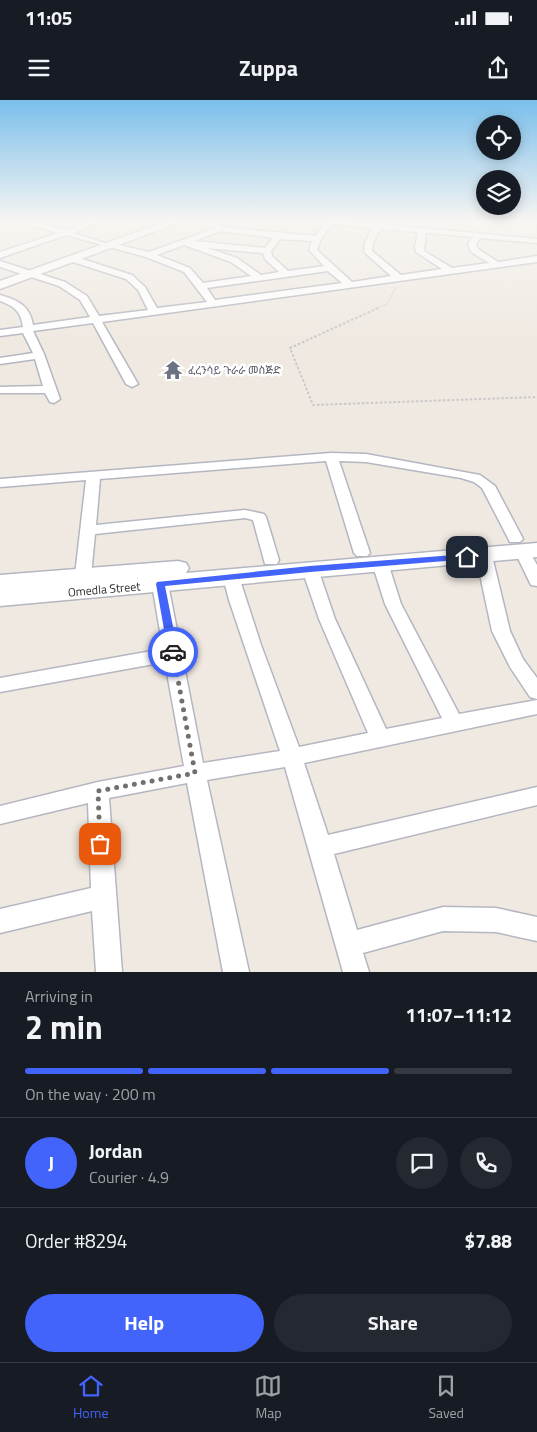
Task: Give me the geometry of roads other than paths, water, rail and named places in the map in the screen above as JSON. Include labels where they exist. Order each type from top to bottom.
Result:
[{"type":"main road","points":[[0,285],[61,261]]},
{"type":"main road","points":[[0,281],[67,261]]},
{"type":"main road","name":"Omedla Street","points":[[0,583],[271,560],[484,556],[528,545]]},
{"type":"main road","name":"Omedla Street","points":[[0,598],[310,569],[371,558],[528,545]]},
{"type":"street","points":[[78,261],[129,278],[142,289],[154,312]]},
{"type":"street","points":[[162,261],[187,270],[213,304]]},
{"type":"street","points":[[235,261],[258,277]]},
{"type":"street","points":[[272,261],[285,273]]},
{"type":"street","points":[[323,261],[350,285]]},
{"type":"street","points":[[378,261],[400,279]]},
{"type":"street","points":[[433,261],[450,272]]},
{"type":"street","points":[[491,261],[496,264]]},
{"type":"street","points":[[0,333],[96,318],[400,279],[521,261]]},
{"type":"street","points":[[0,264],[62,284],[84,298],[132,384]]},
{"type":"street","points":[[201,286],[330,268]]},
{"type":"street","points":[[0,298],[17,304],[27,316],[28,334],[39,355],[51,394],[0,390]]},
{"type":"street","points":[[0,361],[39,355]]},
{"type":"street","points":[[332,458],[371,558],[454,723]]},
{"type":"street","points":[[0,483],[332,458],[391,462],[476,477],[488,486],[528,545],[537,580]]},
{"type":"street","points":[[83,575],[93,476]]},
{"type":"street","points":[[88,530],[254,514],[259,516],[271,560]]},
{"type":"street","points":[[484,556],[501,631],[516,662],[537,692]]},
{"type":"street","points":[[310,569],[327,619],[380,738]]},
{"type":"street","points":[[231,577],[240,611],[292,757],[321,848],[356,972]]},
{"type":"street","points":[[160,584],[195,773],[218,877],[236,972]]},
{"type":"street","points":[[0,684],[173,654]]},
{"type":"street","points":[[0,815],[98,791],[292,757],[537,707]]},
{"type":"street","points":[[98,791],[109,972]]},
{"type":"street","points":[[321,848],[537,796]]},
{"type":"street","points":[[0,921],[103,898]]},
{"type":"street","points":[[348,945],[443,919],[496,920],[537,929]]},
{"type":"place","name":"ፈረንሳይ ጉራራ መስጅድ","points":[[173,370]]}]
